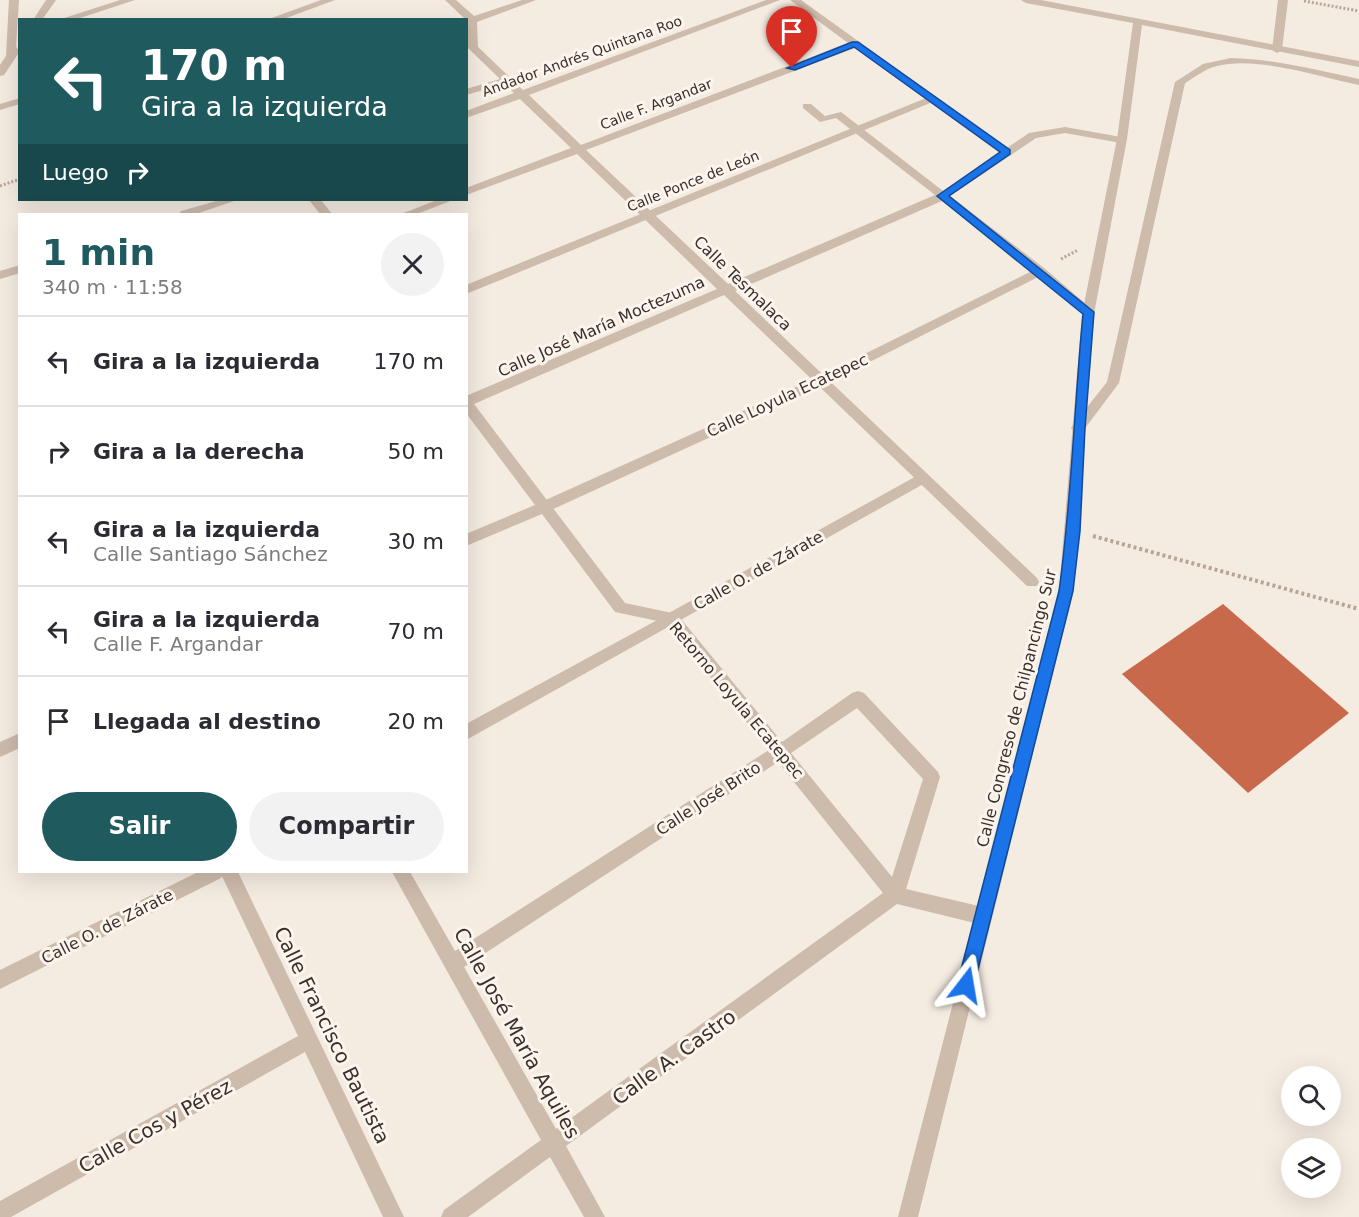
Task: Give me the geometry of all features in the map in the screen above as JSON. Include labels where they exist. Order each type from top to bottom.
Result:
[{"type":"street","points":[[11,57],[14,0]]},
{"type":"street","points":[[38,18],[51,0]]},
{"type":"street","points":[[69,18],[130,0]]},
{"type":"street","points":[[276,18],[330,0]]},
{"type":"street","points":[[450,0],[472,20],[531,0]]},
{"type":"street","name":"Andador Andrés Quintana Roo","points":[[468,114],[775,0]]},
{"type":"street","points":[[795,0],[1006,152]]},
{"type":"street","points":[[1026,0],[1359,64]]},
{"type":"street","points":[[1277,50],[1283,0]]},
{"type":"street","name":"Calle Tesmalaca","points":[[472,20],[473,48],[1032,582]]},
{"type":"street","name":"Calle Congreso de Chilpancingo Sur","points":[[908,1217],[1066,591],[1074,531],[1078,428],[1089,312],[1100,238],[1121,140],[1138,22]]},
{"type":"street","name":"Calle F. Argandar","points":[[468,191],[855,44]]},
{"type":"street","points":[[0,73],[18,48]]},
{"type":"street","points":[[1078,428],[1113,383],[1180,82],[1198,70],[1218,62],[1243,60],[1359,82]]},
{"type":"street","points":[[468,91],[508,80]]},
{"type":"street","name":"Calle Ponce de León","points":[[468,289],[931,99]]},
{"type":"street","points":[[0,107],[18,101]]},
{"type":"street","points":[[807,106],[824,120],[837,114],[1040,271],[1089,312]]},
{"type":"street","name":"Calle José María Moctezuma","points":[[468,401],[943,196],[1033,135],[1065,130],[1121,140]]},
{"type":"street","points":[[188,213],[228,201]]},
{"type":"street","points":[[316,201],[325,213]]},
{"type":"street","points":[[410,213],[444,201]]},
{"type":"street","points":[[0,275],[18,270]]},
{"type":"street","name":"Calle Loyula Ecatepec","points":[[468,539],[821,381],[1040,271]]},
{"type":"street","name":"Retorno Loyula Ecatepec","points":[[468,405],[620,608],[672,618],[896,895]]},
{"type":"street","name":"Calle O. de Zárate","points":[[468,732],[922,478]]},
{"type":"street","name":"Calle José Brito","points":[[452,964],[780,752],[858,698],[932,777],[896,895]]},
{"type":"street","points":[[0,750],[18,741]]},
{"type":"street","name":"Calle O. de Zárate","points":[[0,980],[213,873]]},
{"type":"street","name":"Calle Francisco Bautista","points":[[229,873],[394,1217]]},
{"type":"street","name":"Calle José María Aquiles","points":[[402,873],[595,1217]]},
{"type":"street","points":[[896,895],[983,916]]},
{"type":"street","name":"Calle A. Castro","points":[[451,1217],[554,1145],[896,895]]},
{"type":"street","name":"Calle Cos y Pérez","points":[[0,1212],[309,1040]]},
{"type":"path","points":[[1295,0],[1359,11]]},
{"type":"path","points":[[0,186],[18,180]]},
{"type":"path","points":[[1040,271],[1100,238]]},
{"type":"path","points":[[1074,531],[1359,609]]},
{"type":"building","points":[[1223,604],[1349,713],[1248,793],[1122,674]]},
{"type":"route","points":[[792,68],[855,44],[1006,152],[943,196],[1089,312],[1078,428],[1074,531],[1066,591],[966,985]]}]
